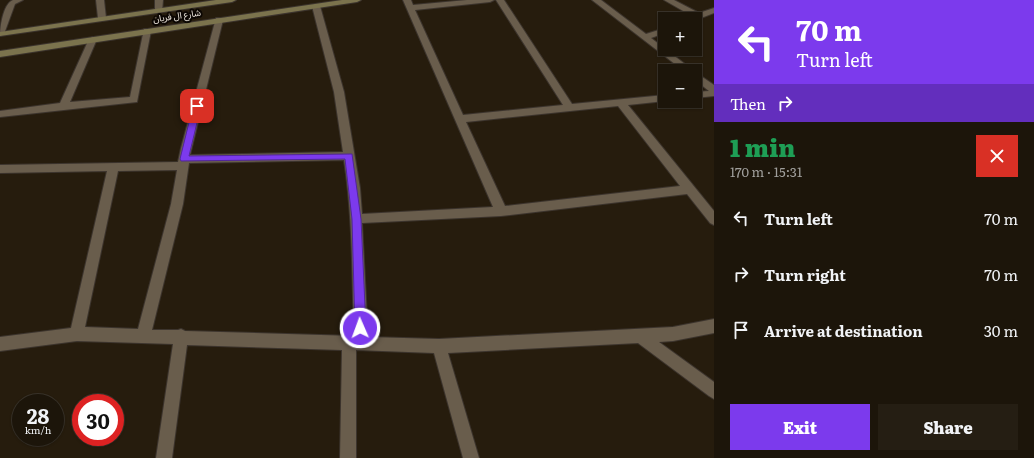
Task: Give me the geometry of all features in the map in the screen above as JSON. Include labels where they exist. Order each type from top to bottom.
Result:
[{"type":"main road","name":"شارع ال فريان","points":[[0,34],[216,1],[232,0]]},
{"type":"main road","name":"شارع ال فريان","points":[[0,54],[357,0]]},
{"type":"street","points":[[0,34],[12,3],[18,0]]},
{"type":"street","points":[[100,0],[102,18]]},
{"type":"street","points":[[159,0],[159,10]]},
{"type":"street","points":[[490,0],[409,4],[501,211]]},
{"type":"street","points":[[500,0],[570,108]]},
{"type":"street","points":[[596,0],[681,64]]},
{"type":"street","points":[[668,0],[691,12]]},
{"type":"street","points":[[316,6],[339,92],[349,156],[356,219],[355,343],[348,458]]},
{"type":"street","points":[[702,15],[714,10]]},
{"type":"street","points":[[144,336],[177,204],[184,163],[219,20]]},
{"type":"street","points":[[0,114],[64,106],[134,100],[147,31]]},
{"type":"street","points":[[646,37],[658,33]]},
{"type":"street","points":[[64,106],[94,39]]},
{"type":"street","points":[[702,81],[714,90]]},
{"type":"street","points":[[702,95],[714,94]]},
{"type":"street","points":[[460,119],[658,99]]},
{"type":"street","points":[[621,103],[714,220]]},
{"type":"street","points":[[0,169],[114,168],[184,163],[349,156]]},
{"type":"street","points":[[77,334],[114,168]]},
{"type":"street","points":[[356,219],[501,211],[689,189]]},
{"type":"street","points":[[0,344],[77,334],[181,336],[439,346],[673,334],[714,326]]},
{"type":"street","points":[[639,335],[714,391]]},
{"type":"street","points":[[164,458],[181,336]]},
{"type":"street","points":[[439,346],[471,458]]},
{"type":"route","points":[[197,106],[184,159],[349,156],[354,188],[356,219],[360,328]]}]
